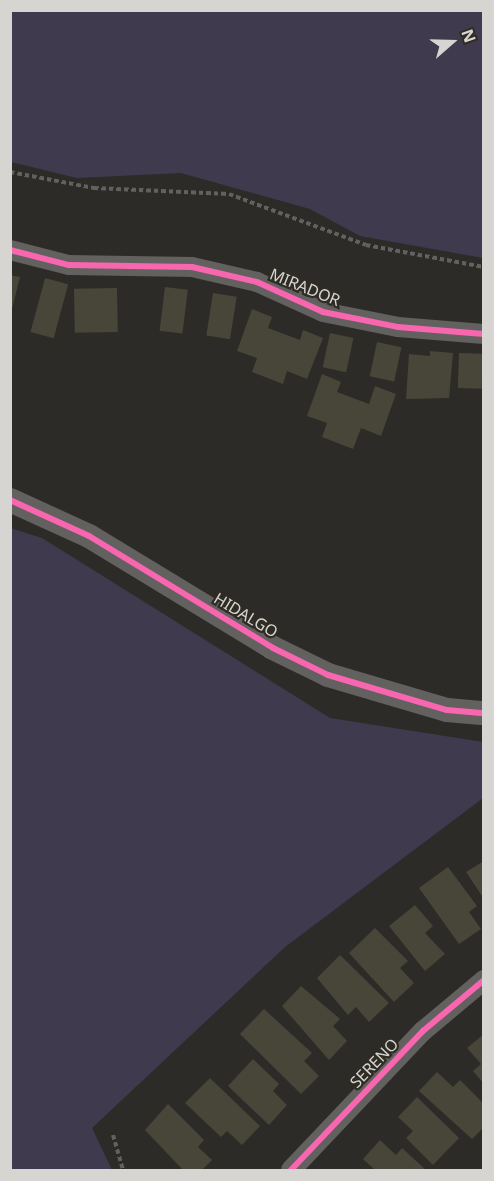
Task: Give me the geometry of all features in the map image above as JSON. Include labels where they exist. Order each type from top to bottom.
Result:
[{"type":"street","name":"MIRADOR","points":[[10,250],[69,265],[192,267],[257,282],[323,312],[398,327],[483,334]]},
{"type":"street","name":"HIDALGO","points":[[10,500],[89,536],[273,648],[328,675],[447,710],[483,713]]},
{"type":"street","name":"SERENO","points":[[291,1170],[423,1031],[483,980]]},
{"type":"path","points":[[10,172],[94,188],[229,194],[366,245],[483,267]]},
{"type":"path","points":[[113,1135],[123,1170]]},
{"type":"shaded area","points":[[11,10],[483,11],[483,258],[360,236],[310,209],[181,173],[77,178],[11,162]]},
{"type":"shaded area","points":[[10,528],[42,538],[330,718],[483,742],[483,798],[285,947],[92,1128],[112,1170],[11,1170]]},
{"type":"building","points":[[10,275],[20,277],[11,313],[10,313]]},
{"type":"building","points":[[45,278],[68,284],[54,338],[31,332]]},
{"type":"building","points":[[165,287],[188,290],[182,333],[160,331]]},
{"type":"building","points":[[117,288],[118,332],[75,333],[74,289]]},
{"type":"building","points":[[213,293],[237,297],[230,339],[206,335]]},
{"type":"building","points":[[252,309],[272,317],[268,328],[300,340],[303,330],[323,338],[307,379],[287,371],[283,384],[252,372],[257,358],[237,351]]},
{"type":"building","points":[[330,333],[353,338],[346,372],[323,367]]},
{"type":"building","points":[[377,342],[401,347],[394,381],[370,376]]},
{"type":"building","points":[[430,351],[453,353],[449,398],[406,399],[409,354],[430,356]]},
{"type":"building","points":[[459,353],[483,354],[482,389],[458,388]]},
{"type":"building","points":[[322,374],[341,382],[337,392],[369,404],[375,386],[396,394],[381,436],[361,428],[353,449],[322,437],[327,423],[307,416]]},
{"type":"building","points":[[484,861],[484,899],[466,872]]},
{"type":"building","points":[[448,867],[477,906],[469,912],[481,929],[459,944],[419,888]]},
{"type":"building","points":[[415,905],[433,926],[425,933],[445,954],[425,971],[389,926]]},
{"type":"building","points":[[375,928],[408,961],[400,968],[414,983],[394,1002],[349,953]]},
{"type":"building","points":[[340,955],[389,1003],[369,1022],[356,1007],[348,1015],[317,978]]},
{"type":"building","points":[[301,986],[340,1019],[333,1026],[347,1041],[329,1060],[282,1006]]},
{"type":"building","points":[[264,1009],[312,1053],[304,1061],[319,1076],[301,1094],[240,1034]]},
{"type":"building","points":[[484,1034],[484,1084],[473,1071],[481,1064],[467,1048]]},
{"type":"building","points":[[253,1059],[279,1084],[273,1091],[287,1105],[269,1125],[228,1086]]},
{"type":"building","points":[[437,1072],[453,1087],[460,1080],[484,1104],[484,1127],[472,1139],[419,1091]]},
{"type":"building","points":[[210,1078],[260,1126],[242,1145],[227,1131],[221,1137],[185,1103]]},
{"type":"building","points":[[417,1097],[459,1138],[433,1165],[406,1138],[413,1131],[398,1117]]},
{"type":"building","points":[[168,1104],[204,1140],[198,1147],[212,1160],[202,1170],[183,1170],[145,1130]]},
{"type":"building","points":[[380,1140],[396,1155],[402,1148],[426,1170],[375,1170],[363,1159]]},
{"type":"cycle path","points":[[10,250],[69,265],[192,267],[257,282],[323,312],[398,327],[484,334]]},
{"type":"cycle path","points":[[10,500],[89,536],[273,648],[328,675],[447,710],[484,713]]},
{"type":"cycle path","points":[[291,1170],[423,1031],[484,980]]}]
